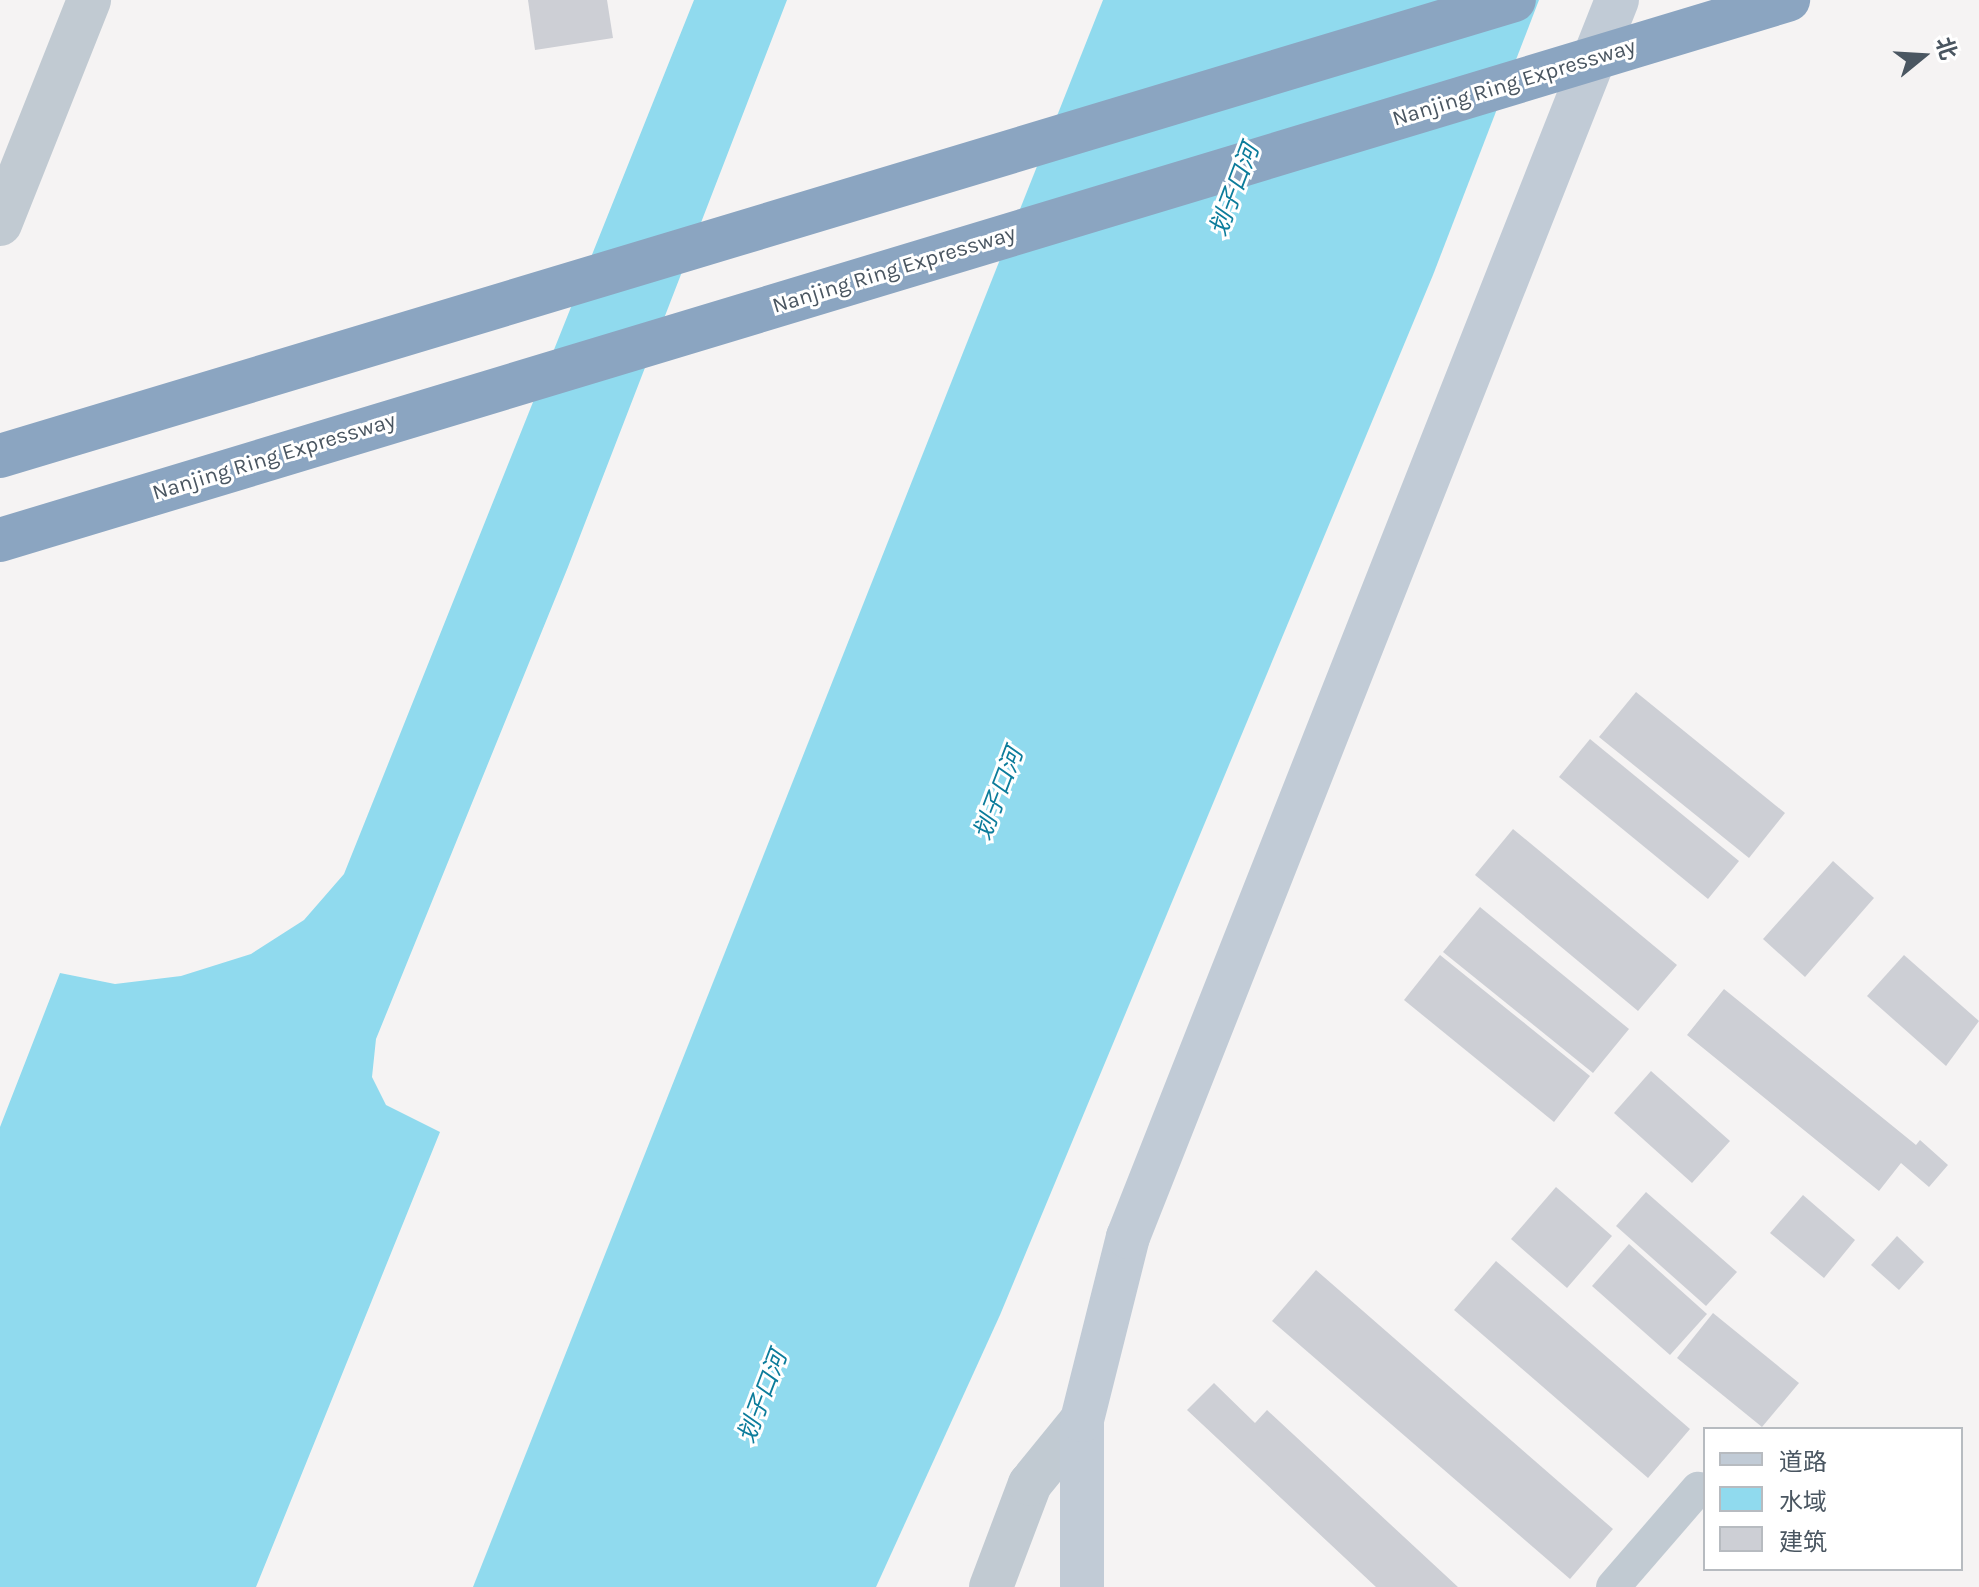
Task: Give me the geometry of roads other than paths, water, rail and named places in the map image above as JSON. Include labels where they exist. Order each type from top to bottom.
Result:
[{"type":"highway","points":[[0,456],[1514,0]]},
{"type":"highway","name":"Nanjing Ring Expressway","points":[[0,540],[1788,0]]},
{"type":"main road","points":[[1082,1587],[1082,1420],[1128,1237],[1617,0]]},
{"type":"street","points":[[0,224],[89,0]]},
{"type":"street","points":[[991,1587],[1030,1484],[1082,1420]]},
{"type":"street","points":[[1613,1587],[1698,1489]]},
{"type":"water","points":[[694,0],[787,0],[568,567],[376,1039],[372,1077],[386,1105],[440,1132],[256,1587],[0,1587],[0,1127],[60,973],[115,984],[181,976],[251,954],[304,920],[344,874]]},
{"type":"water","name":"划子口河","points":[[1103,0],[1539,0],[1433,275],[1000,1315],[876,1587],[473,1587]]}]
